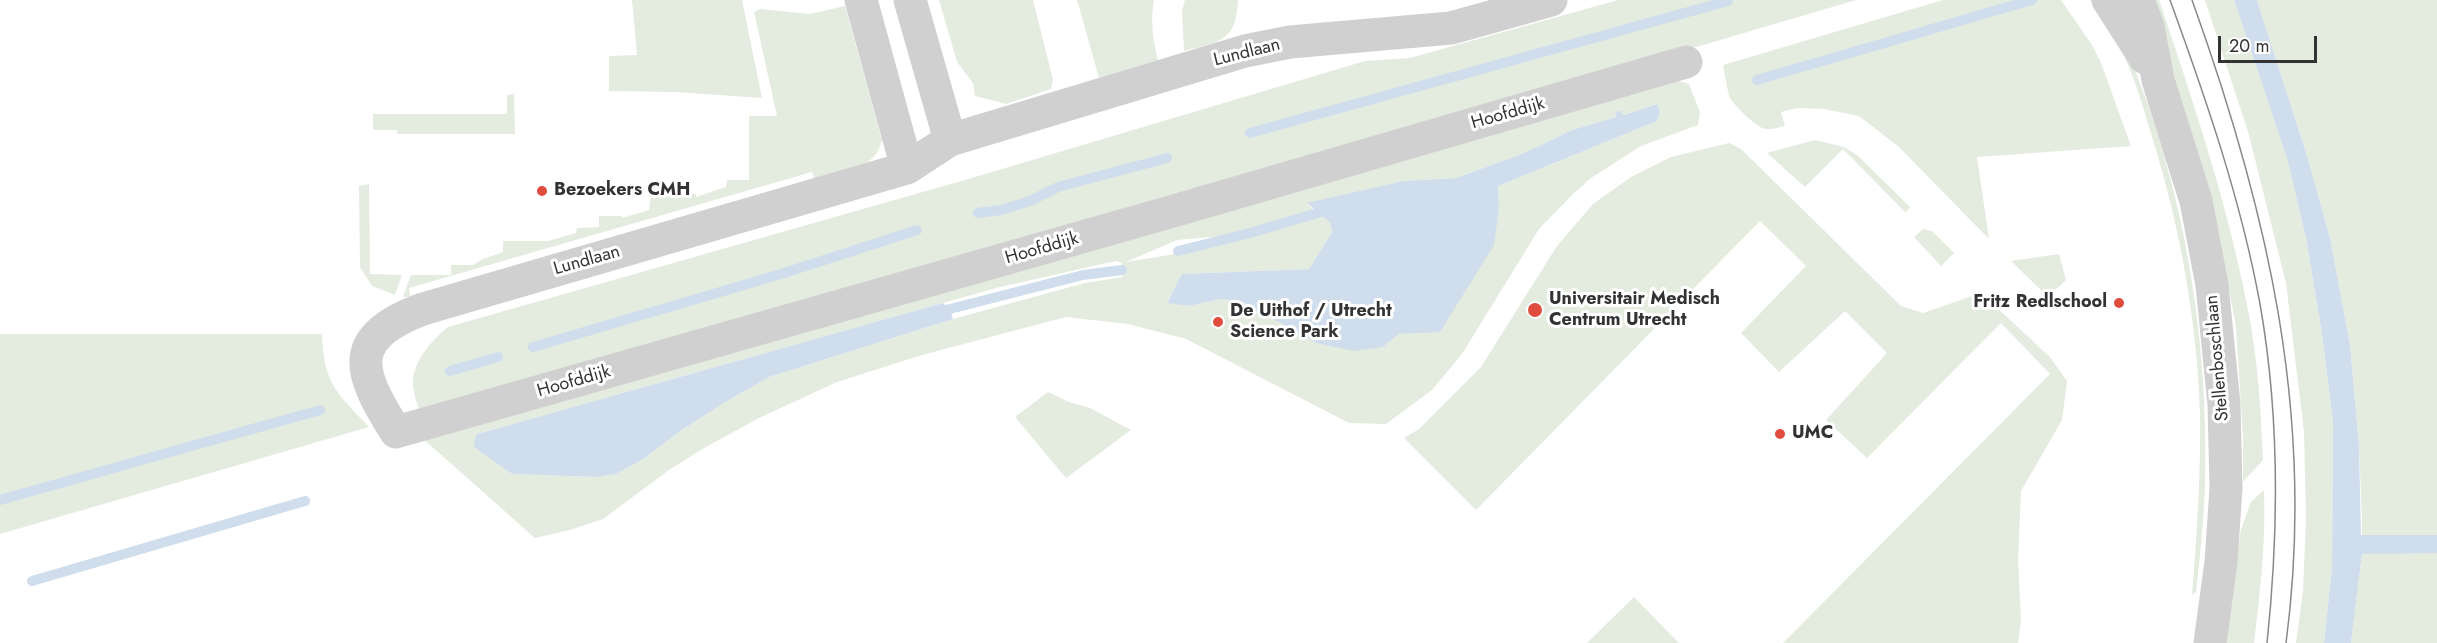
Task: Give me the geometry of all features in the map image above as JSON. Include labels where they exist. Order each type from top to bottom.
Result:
[{"type":"street","points":[[861,0],[907,168]]},
{"type":"street","points":[[910,0],[950,140]]},
{"type":"street","name":"Lundlaan","points":[[396,432],[375,398],[365,362],[369,345],[380,331],[398,319],[423,309],[907,168],[950,140],[1245,51],[1290,42],[1451,28],[1551,0]]},
{"type":"street","name":"Stellenboschlaan","points":[[2108,0],[2158,80]]},
{"type":"street","name":"Stellenboschlaan","points":[[2138,0],[2148,27],[2158,80],[2196,201],[2212,285],[2224,404],[2226,489],[2221,562],[2210,643]]},
{"type":"street","name":"Hoofddijk","points":[[396,432],[1154,217],[1686,62]]},
{"type":"shaded area","points":[[632,0],[742,0],[762,98],[676,92],[609,91],[609,56],[637,55]]},
{"type":"shaded area","points":[[939,0],[1033,0],[1053,80],[1051,89],[1006,104],[975,96],[973,83],[957,62]]},
{"type":"shaded area","points":[[1077,0],[1154,0],[1153,30],[1158,60],[1099,78]]},
{"type":"shaded area","points":[[1185,0],[1238,0],[1236,18],[1231,31],[1213,43],[1184,51],[1182,10]]},
{"type":"shaded area","points":[[1618,0],[1856,0],[1180,199],[420,413],[413,388],[417,364],[436,338],[448,327],[965,180],[1365,61],[1410,58]]},
{"type":"shaded area","points":[[1943,0],[2061,0],[2092,45],[2101,63],[2131,146],[1977,157],[1989,239],[1899,147],[1859,116],[1824,109],[1797,108],[1781,112],[1785,126],[1773,129],[1762,128],[1736,106],[1730,98],[1726,82],[1723,65]]},
{"type":"shaded area","points":[[2090,0],[2101,0],[2128,53],[2148,104],[2178,210],[2189,264],[2203,374],[2205,429],[2203,524],[2196,592],[2192,595],[2198,504],[2200,413],[2195,343],[2186,275],[2163,173],[2129,66],[2102,16]]},
{"type":"shaded area","points":[[2148,0],[2159,0],[2198,117],[2221,196],[2249,315],[2259,388],[2263,460],[2243,482],[2243,438],[2236,326],[2215,220]]},
{"type":"shaded area","points":[[2205,0],[2234,0],[2288,162],[2306,238],[2322,334],[2333,422],[2332,567],[2324,643],[2296,643],[2303,591],[2306,517],[2304,432],[2286,283],[2249,135]]},
{"type":"shaded area","points":[[2257,0],[2437,0],[2437,643],[2351,643],[2362,554],[2362,520],[2359,445],[2350,345],[2330,238],[2308,159]]},
{"type":"shaded area","points":[[845,6],[882,140],[873,158],[865,164],[856,169],[815,181],[812,172],[409,288],[410,297],[403,297],[411,275],[451,275],[451,265],[473,265],[503,252],[503,241],[548,241],[576,233],[577,228],[599,227],[599,216],[622,216],[622,218],[649,210],[651,194],[696,194],[696,197],[726,187],[727,180],[749,180],[749,116],[777,116],[754,12],[760,9],[810,14]]},
{"type":"shaded area","points":[[1676,80],[1689,84],[1700,112],[1698,125],[1641,146],[1591,178],[1573,194],[1539,229],[1462,354],[1432,390],[1386,424],[1349,423],[1186,339],[1128,324],[1066,317],[922,355],[837,382],[759,418],[704,448],[669,470],[603,519],[535,538],[421,437]],"holes":[[[1657,104],[1660,112],[1657,121],[1498,186],[1499,208],[1418,332],[1399,334],[1383,347],[1316,343],[1243,302],[1221,299],[1189,306],[1167,302],[1183,274],[1309,269],[1332,232],[1330,223],[1307,204],[1403,181],[1456,178],[1522,154],[1572,130],[1616,117],[1615,112],[1624,115]],[[1246,234],[1188,252],[1126,262],[1177,240]],[[1116,261],[1122,263],[1123,277],[1085,283],[953,319],[769,377],[722,404],[645,458],[616,474],[596,477],[512,474],[475,448],[477,434],[1000,287]]]},
{"type":"shaded area","points":[[514,94],[515,134],[398,134],[397,130],[373,130],[373,114],[507,114],[507,95]]},
{"type":"shaded area","points":[[1815,140],[1844,147],[1857,155],[1910,207],[1906,213],[1843,149],[1805,187],[1767,153]]},
{"type":"shaded area","points":[[1729,143],[1741,149],[1901,306],[1923,313],[1981,293],[2050,357],[2067,381],[2062,420],[2021,491],[2018,559],[2021,620],[2018,643],[1783,643],[2050,374],[2001,323],[1867,458],[1826,420],[1887,353],[1845,311],[1779,372],[1741,333],[1806,266],[1760,221],[1476,510],[1404,438],[1419,429],[1481,367],[1557,246],[1593,204],[1631,177],[1671,157]]},
{"type":"shaded area","points":[[369,184],[370,274],[402,275],[395,295],[372,286],[360,267],[359,186]]},
{"type":"shaded area","points":[[1923,229],[1932,231],[1954,253],[1941,266],[1914,237]]},
{"type":"shaded area","points":[[2059,254],[2066,280],[2048,297],[2011,261]]},
{"type":"shaded area","points":[[0,334],[322,334],[326,365],[334,386],[369,427],[0,534]]},
{"type":"shaded area","points":[[1048,392],[1069,402],[1090,408],[1131,430],[1066,478],[1015,417]]},
{"type":"shaded area","points":[[2264,490],[2263,548],[2254,643],[2224,643],[2241,529],[2251,502]]},
{"type":"shaded area","points":[[1634,597],[1679,643],[1587,643]]},
{"type":"water","points":[[2234,0],[2257,0],[2308,159],[2330,238],[2350,345],[2359,445],[2361,535],[2437,535],[2437,553],[2362,554],[2351,643],[2324,643],[2332,567],[2333,422],[2322,334],[2306,238],[2288,162]]},
{"type":"water","points":[[1657,104],[1660,112],[1657,121],[1498,186],[1499,208],[1494,245],[1440,332],[1399,334],[1383,347],[1354,351],[1316,343],[1243,302],[1221,299],[1189,306],[1167,303],[1182,274],[1309,269],[1332,232],[1330,223],[1307,203],[1403,181],[1456,178],[1522,154],[1572,130],[1616,117],[1615,112],[1620,111],[1624,115]]},
{"type":"water","points":[[943,303],[950,309],[953,319],[769,377],[722,404],[645,458],[616,474],[596,477],[512,474],[475,448],[474,442],[477,434]]},
{"type":"waterway","points":[[1757,80],[2032,0]]},
{"type":"waterway","points":[[1250,133],[1728,1]]},
{"type":"waterway","points":[[978,213],[1001,210],[1030,201],[1058,187],[1167,158]]},
{"type":"waterway","points":[[1178,251],[1331,209]]},
{"type":"waterway","points":[[533,347],[778,275],[917,230]]},
{"type":"waterway","points":[[938,312],[1083,275],[1122,270]]},
{"type":"waterway","points":[[450,371],[498,357]]},
{"type":"waterway","points":[[0,500],[320,410]]},
{"type":"waterway","points":[[32,581],[305,501]]},
{"type":"tram line","points":[[2170,0],[2233,188],[2252,265],[2267,346],[2276,474],[2274,558],[2267,643]]},
{"type":"tram line","points":[[2192,0],[2243,158],[2263,237],[2279,316],[2289,396],[2295,477],[2294,559],[2286,643]]},
{"type":"place","name":"Bezoekers CMH","points":[[542,191]]},
{"type":"place","name":"Fritz Redlschool","points":[[2119,303]]},
{"type":"place","name":"Universitair Medisch Centrum Utrecht","points":[[1535,310]]},
{"type":"place","name":"De Uithof / Utrecht Science Park","points":[[1218,322]]},
{"type":"place","name":"UMC","points":[[1780,434]]}]
